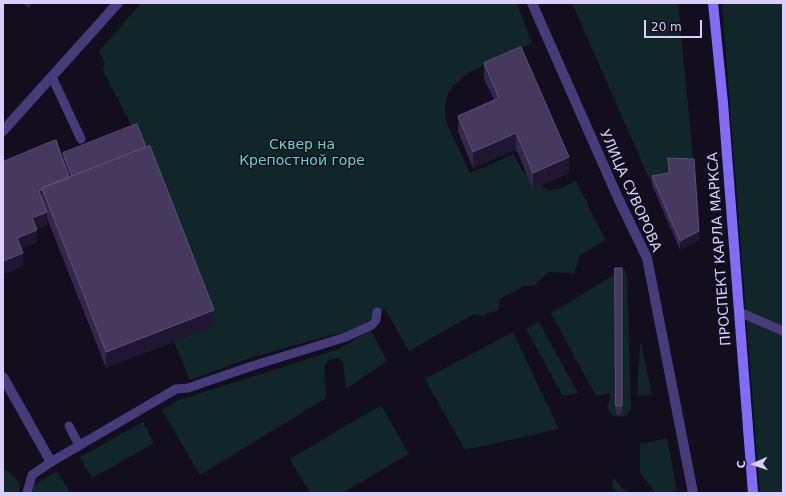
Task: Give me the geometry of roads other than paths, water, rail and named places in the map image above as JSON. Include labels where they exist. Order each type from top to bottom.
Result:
[{"type":"main road","name":"ПРОСПЕКТ КАРЛА МАРКСА","points":[[713,3],[723,103],[752,493]]},
{"type":"street","points":[[3,131],[118,3]]},
{"type":"street","name":"УЛИЦА СУВОРОВА","points":[[532,3],[646,258],[693,493]]},
{"type":"street","points":[[3,377],[51,462]]},
{"type":"lane","points":[[52,77],[81,139]]},
{"type":"lane","points":[[28,493],[32,475],[79,445],[176,389],[188,388],[252,366],[346,337],[372,326],[376,320],[377,312]]},
{"type":"lane","points":[[739,312],[783,331]]},
{"type":"lane","points":[[69,426],[79,445]]},
{"type":"park label","name":"Сквер на Крепостной горе","points":[[302,154]]}]
